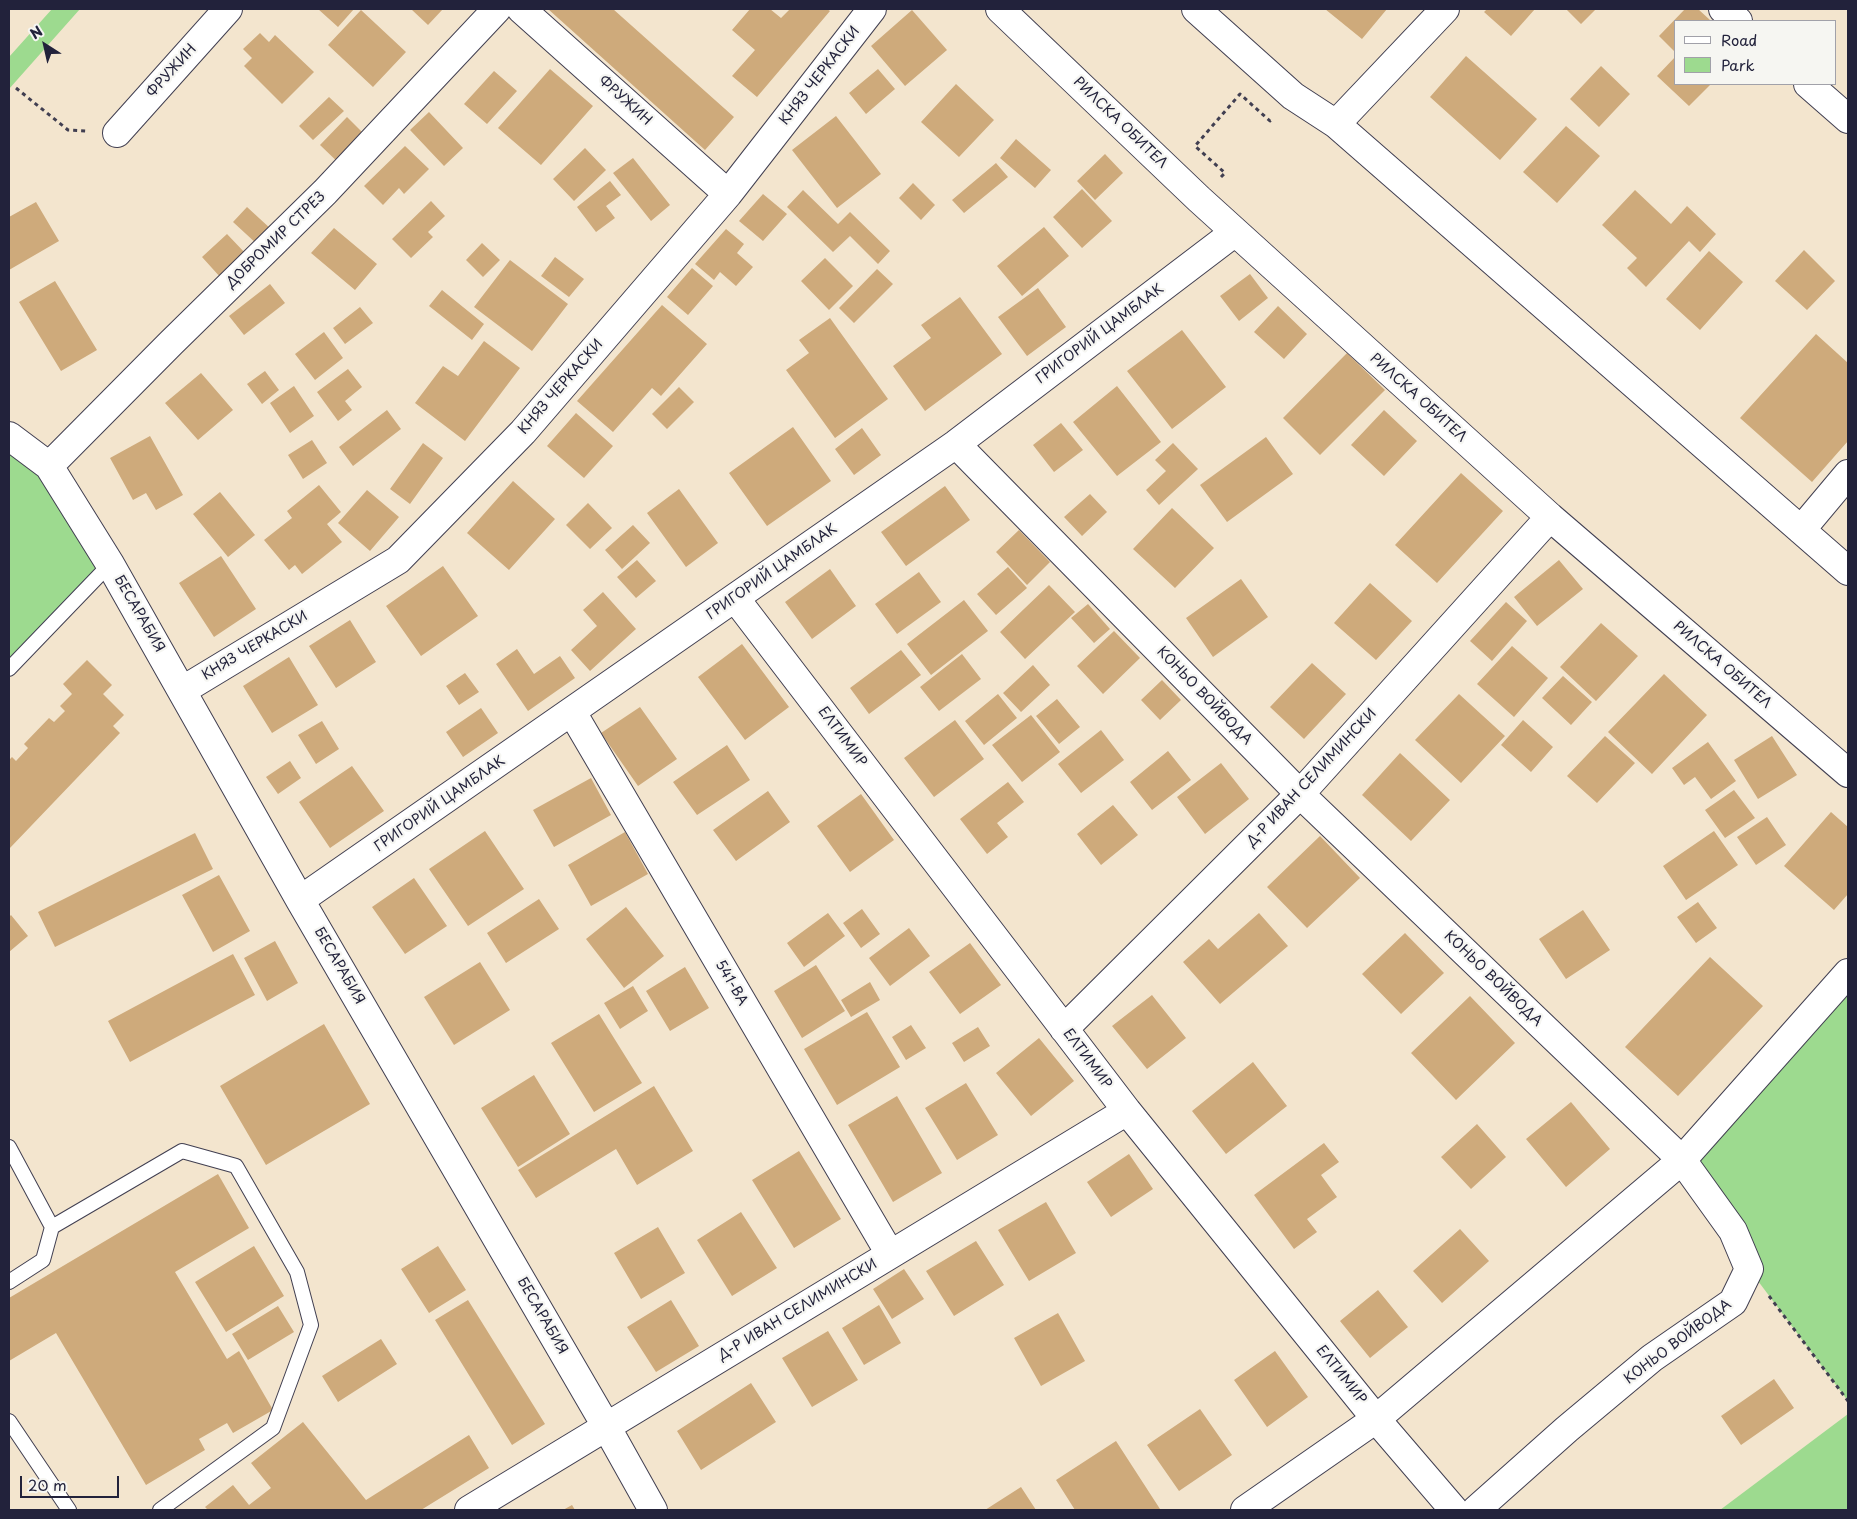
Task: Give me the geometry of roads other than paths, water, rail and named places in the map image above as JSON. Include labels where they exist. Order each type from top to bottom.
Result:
[{"type":"street","name":"ФРУЖИН","points":[[117,134],[228,9]]},
{"type":"street","name":"ДОБРОМИР СТРЕЗ","points":[[49,466],[325,192],[497,9]]},
{"type":"street","name":"ФРУЖИН","points":[[521,9],[728,194]]},
{"type":"street","name":"КНЯЗ ЧЕРКАСКИ","points":[[183,690],[398,560],[523,432],[728,194],[872,9]]},
{"type":"street","name":"РИЛСКА ОБИТЕЛ","points":[[1000,9],[1235,232],[1550,517],[1848,773]]},
{"type":"street","points":[[1196,9],[1294,96],[1336,124],[1848,570]]},
{"type":"street","points":[[1336,124],[1445,9]]},
{"type":"street","points":[[1723,9],[1737,20]]},
{"type":"street","points":[[1809,85],[1848,119]]},
{"type":"street","name":"ГРИГОРИЙ ЦАМБЛАК","points":[[300,900],[956,444],[1235,232]]},
{"type":"street","name":"БЕСАРАБИЯ","points":[[9,436],[49,466],[110,564],[183,690],[300,900],[606,1426],[652,1510]]},
{"type":"street","name":"КОНЬО ВОЙВОДА","points":[[956,444],[1300,794],[1682,1160],[1733,1231],[1749,1269],[1733,1302],[1652,1358],[1567,1429],[1476,1510]]},
{"type":"street","points":[[1801,530],[1848,474]]},
{"type":"street","name":"Д-Р ИВАН СЕЛИМИНСКИ","points":[[1064,1029],[1300,794],[1550,517]]},
{"type":"street","name":"ЕЛТИМИР","points":[[735,598],[1127,1111],[1376,1419],[1454,1510]]},
{"type":"street","name":"541-ВА","points":[[572,712],[890,1254]]},
{"type":"street","points":[[1245,1510],[1376,1419],[1682,1160],[1848,973]]},
{"type":"street","name":"Д-Р ИВАН СЕЛИМИНСКИ","points":[[469,1510],[1127,1111]]},
{"type":"lane","points":[[9,669],[110,564]]},
{"type":"lane","points":[[9,1147],[52,1227],[43,1260],[9,1282]]},
{"type":"lane","points":[[52,1227],[182,1151],[236,1166],[297,1272],[311,1325],[273,1428],[160,1510]]},
{"type":"lane","points":[[9,1421],[70,1510]]}]
